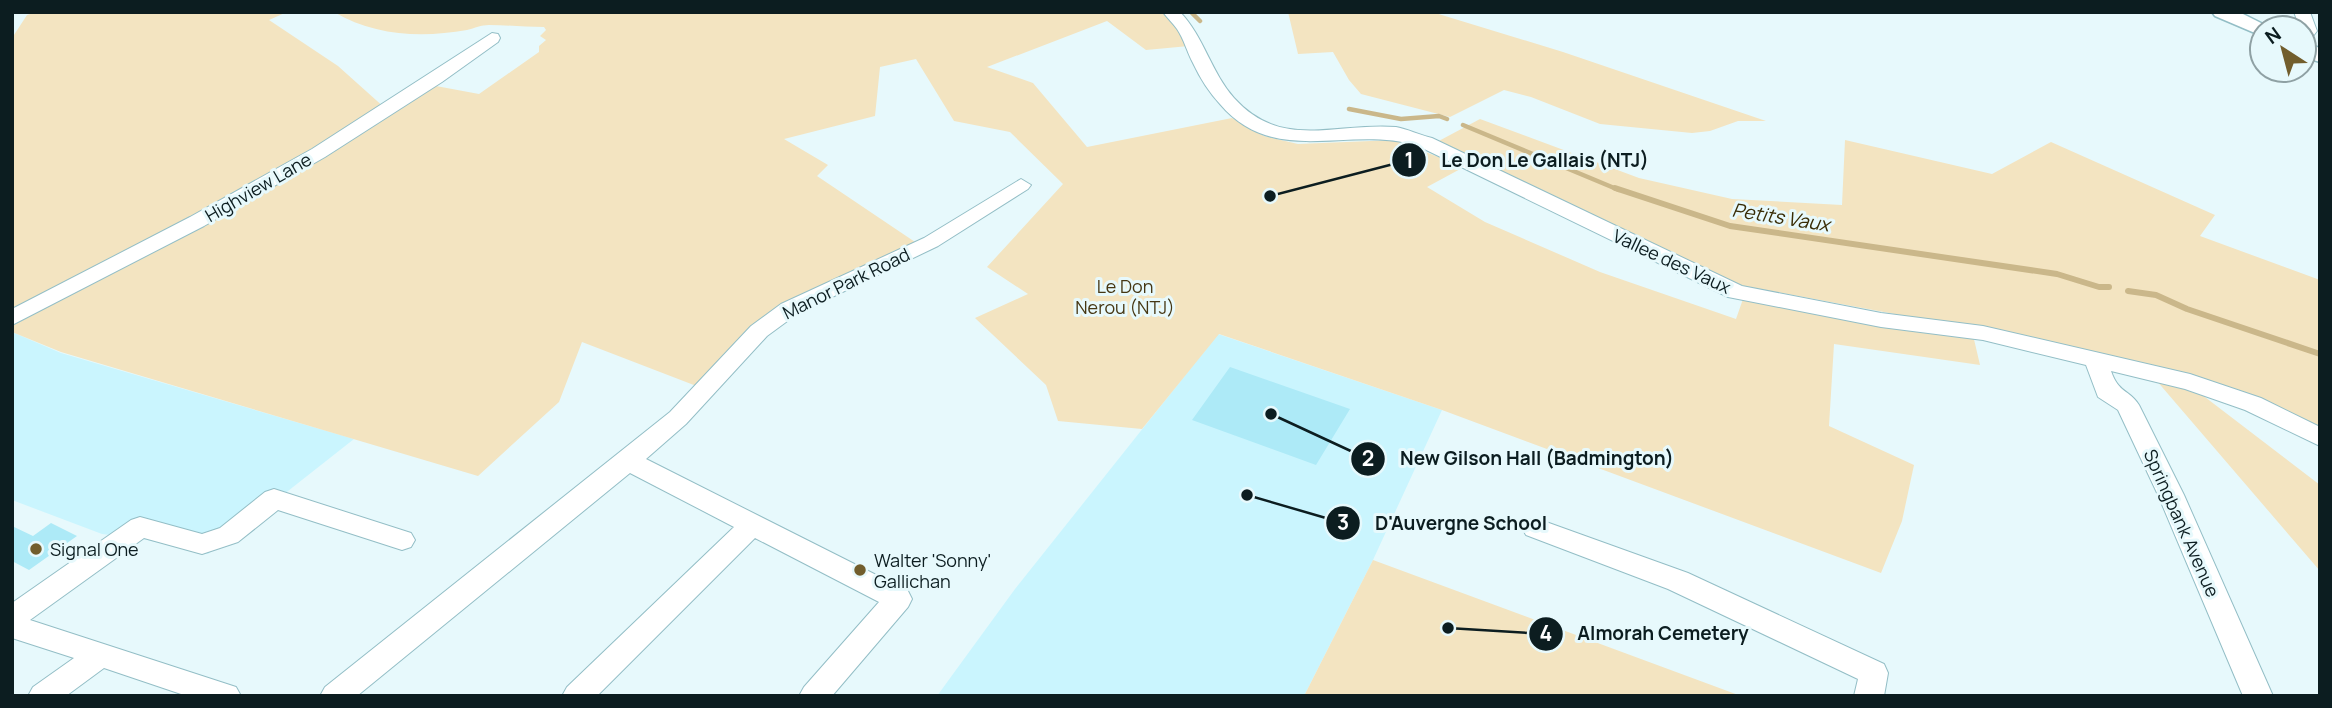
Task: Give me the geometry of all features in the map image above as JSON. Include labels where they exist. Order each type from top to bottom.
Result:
[{"type":"main road","points":[[2222,12],[2248,24]]},
{"type":"street","name":"Vallee des Vaux","points":[[1171,12],[1186,26],[1201,62],[1230,108],[1261,128],[1283,136],[1295,137],[1396,133],[1425,142],[1736,292],[1881,320],[1983,333],[2190,382],[2253,404],[2320,438]]},
{"type":"street","points":[[2302,12],[2320,15]]},
{"type":"street","name":"Highview Lane","points":[[12,318],[231,205],[427,87],[492,38]]},
{"type":"street","name":"Manor Park Road","points":[[335,696],[628,461],[678,418],[759,331],[779,316],[931,242],[1021,185]]},
{"type":"street","name":"Springbank Avenue","points":[[2095,359],[2106,391],[2127,405],[2171,495],[2258,696]]},
{"type":"street","points":[[628,461],[898,599],[814,696]]},
{"type":"street","points":[[12,618],[140,527],[202,544],[229,535],[274,499],[402,540]]},
{"type":"street","points":[[577,696],[752,525]]},
{"type":"street","points":[[1535,528],[1678,581],[1874,673],[1869,696]]},
{"type":"street","points":[[12,626],[226,696]]},
{"type":"street","points":[[43,696],[100,655]]},
{"type":"shaded area","points":[[12,332],[61,353],[354,439],[208,554],[143,539],[102,534],[12,500]]},
{"type":"shaded area","points":[[1218,334],[1442,410],[1373,560],[1304,696],[937,696],[1015,589]]},
{"type":"green space","points":[[36,12],[287,12],[269,20],[338,66],[386,109],[12,316],[12,38],[27,15]]},
{"type":"green space","name":"Le Don Nerou (NTJ)","points":[[334,12],[1162,12],[1178,28],[1189,46],[1146,50],[1107,21],[987,67],[1033,83],[1087,147],[1232,118],[1264,136],[1298,144],[1395,140],[1464,167],[1427,187],[1485,222],[1600,272],[1736,319],[1743,299],[1973,335],[1980,365],[1834,344],[1829,426],[1914,465],[1902,521],[1881,573],[1442,410],[1219,334],[1142,429],[1058,421],[1046,385],[975,318],[1028,294],[987,267],[1063,184],[1010,132],[954,121],[916,59],[880,67],[875,116],[784,139],[828,165],[817,176],[918,244],[790,303],[699,387],[582,342],[559,402],[478,476],[61,352],[12,332],[12,326],[240,203],[436,86],[479,94],[539,52],[539,46],[546,40],[540,36],[546,30],[544,27],[489,25],[450,33],[399,33],[365,26]]},
{"type":"green space","points":[[1288,12],[1432,12],[1563,52],[1766,121],[1738,121],[1710,131],[1692,133],[1600,124],[1531,97],[1504,90],[1450,117],[1361,94],[1349,80],[1333,52],[1298,54]]},
{"type":"green space","points":[[1480,119],[1639,178],[1732,199],[1842,205],[1845,140],[1992,174],[2051,142],[2215,215],[2200,236],[2320,280],[2320,430],[2251,398],[2181,372],[2082,349],[1739,285],[1435,143]]},
{"type":"green space","points":[[2156,380],[2201,394],[2320,485],[2320,571]]},
{"type":"green space","points":[[1373,560],[1741,696],[1304,696]]},
{"type":"building","points":[[1230,367],[1350,409],[1316,465],[1192,420]]},
{"type":"building","name":"Signal One","points":[[51,523],[77,536],[29,570],[12,561],[12,526],[33,536]]},
{"type":"waterway","name":"Petits Vaux","points":[[1191,12],[1200,21]]},
{"type":"waterway","name":"Petits Vaux","points":[[1349,109],[1401,119],[1439,116],[1447,119]]},
{"type":"waterway","name":"Petits Vaux","points":[[1463,125],[1619,190]]},
{"type":"waterway","name":"Petits Vaux","points":[[1615,188],[1730,226],[2057,274],[2099,287],[2109,287]]},
{"type":"waterway","name":"Petits Vaux","points":[[2128,291],[2156,295],[2187,309],[2320,354]]},
{"type":"place","name":"Le Don Le Gallais (NTJ)","points":[[1270,196]]},
{"type":"place","name":"New Gilson Hall (Badmington)","points":[[1271,414]]},
{"type":"place","name":"D'Auvergne School","points":[[1247,495]]},
{"type":"place","name":"Signal One","points":[[36,549]]},
{"type":"place","name":"Walter 'Sonny' Gallichan","points":[[860,570]]},
{"type":"place","name":"Almorah Cemetery","points":[[1448,628]]}]
